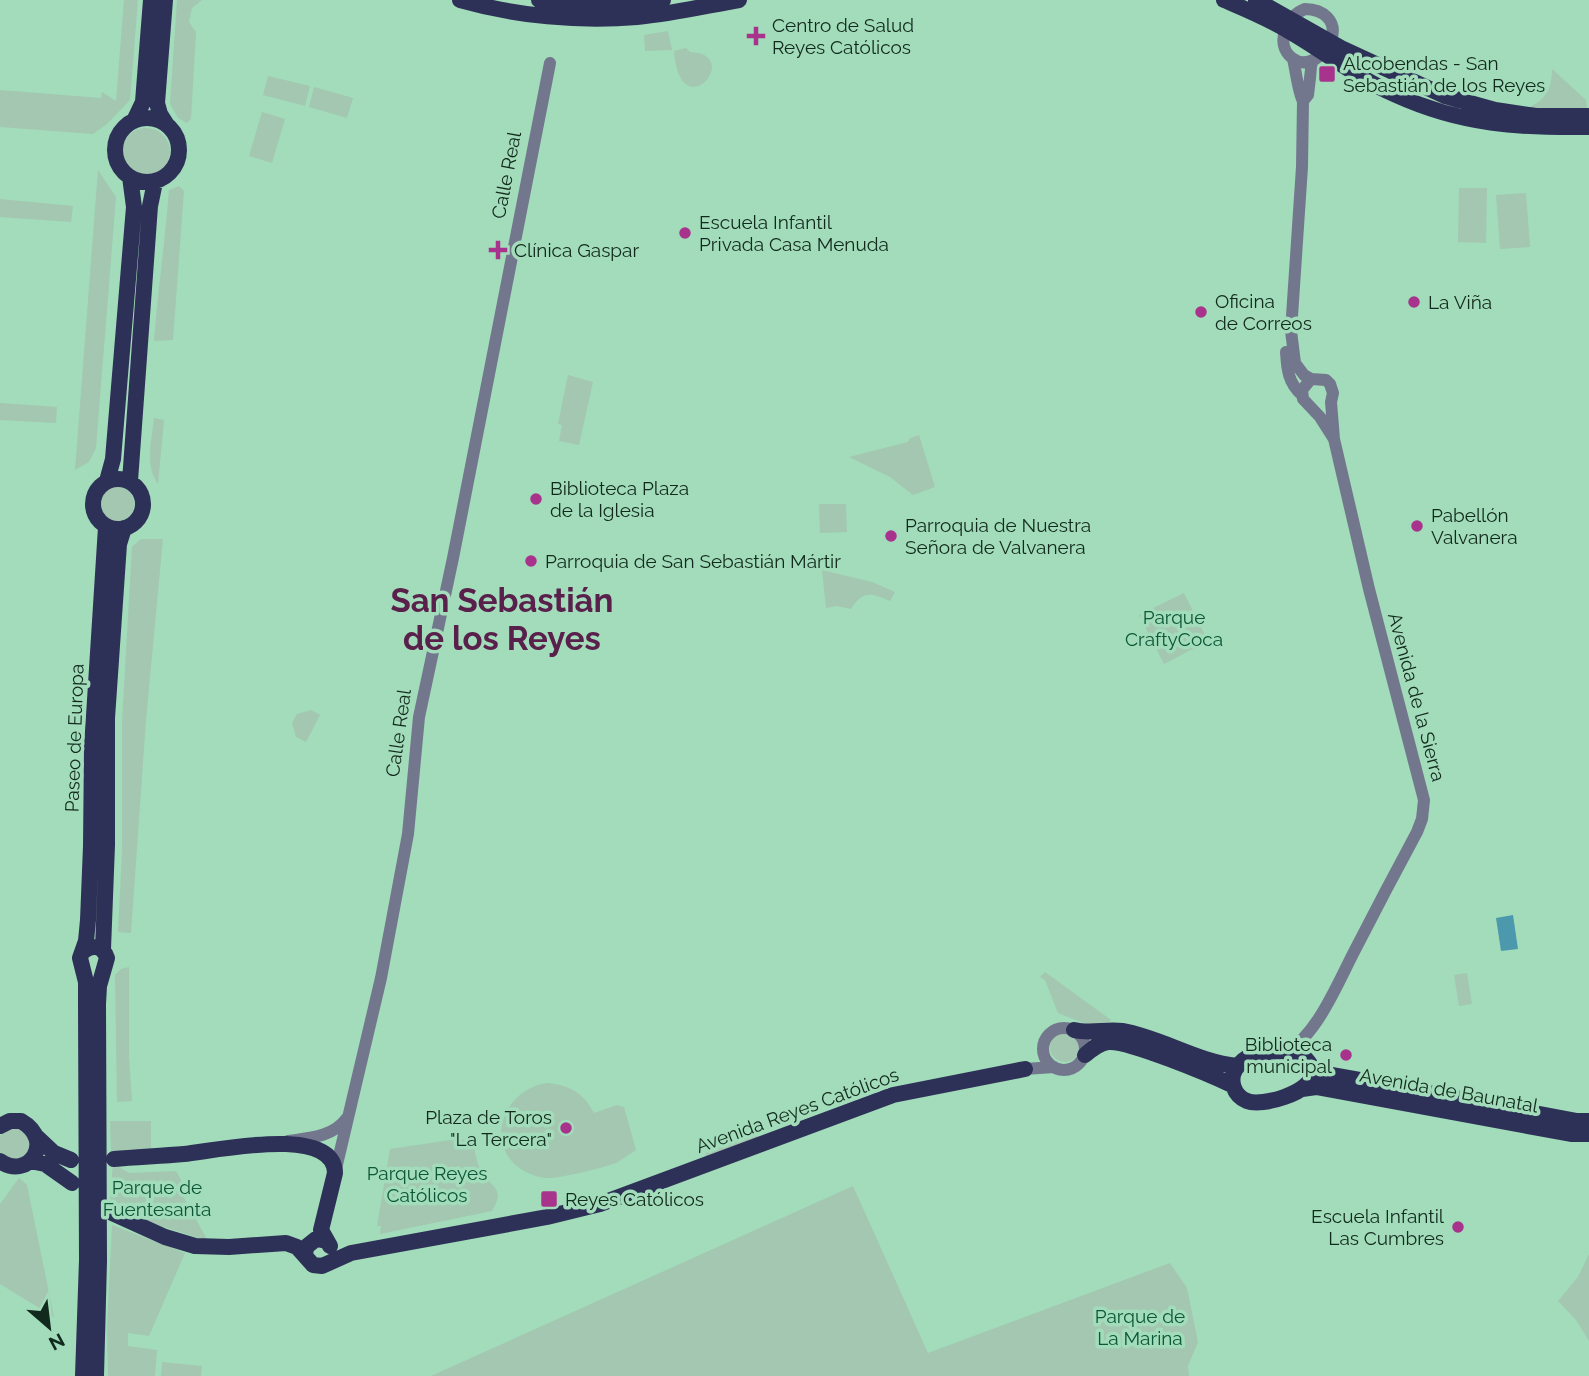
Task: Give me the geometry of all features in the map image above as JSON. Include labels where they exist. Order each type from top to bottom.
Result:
[{"type":"main road","points":[[151,0],[143,102],[134,121],[123,130],[116,147],[117,161],[130,177],[145,183],[155,182],[172,171],[180,155],[177,137],[160,114],[157,103],[165,0]]},
{"type":"main road","points":[[460,0],[537,14],[577,18],[640,17],[739,0]]},
{"type":"main road","points":[[539,0],[601,6],[663,0]]},
{"type":"main road","points":[[1224,0],[1288,23]]},
{"type":"main road","points":[[1256,0],[1345,68],[1396,95],[1447,114],[1487,123],[1524,128],[1589,127]]},
{"type":"main road","points":[[1322,52],[1405,79],[1445,96],[1495,110],[1536,116],[1589,116]]},
{"type":"main road","points":[[134,121],[150,118],[167,125]]},
{"type":"main road","points":[[107,481],[120,478],[130,481],[141,495],[142,508],[137,519],[124,528],[115,530],[106,527],[95,514],[93,502],[96,492],[107,481],[113,460],[134,207],[130,177]]},
{"type":"main road","points":[[130,481],[150,206],[155,182]]},
{"type":"main road","name":"Paseo de Europa","points":[[83,951],[90,884],[92,747],[106,527]]},
{"type":"main road","name":"Paseo de Europa","points":[[103,949],[107,845],[107,718],[119,544],[124,528]]},
{"type":"main road","points":[[83,1376],[87,1260],[84,970],[80,958],[83,951],[93,946],[103,949],[107,958],[98,1004],[99,1261],[96,1376]]},
{"type":"main road","points":[[84,970],[94,974],[103,970]]},
{"type":"main road","points":[[1074,1030],[1087,1033],[1121,1031],[1159,1042],[1215,1064],[1237,1066]]},
{"type":"main road","points":[[1085,1055],[1100,1045],[1118,1043],[1210,1074],[1232,1085]]},
{"type":"main road","points":[[1299,1052],[1309,1063],[1312,1076],[1302,1089],[1275,1101],[1247,1101],[1237,1094],[1232,1085],[1232,1076],[1237,1066],[1252,1053],[1299,1052]]},
{"type":"main road","name":"Avenida de Baunatal","points":[[1309,1063],[1320,1073],[1577,1121],[1589,1121]]},
{"type":"main road","name":"Avenida Reyes Católicos","points":[[329,1250],[351,1253],[600,1204],[893,1095],[1026,1069]]},
{"type":"main road","name":"Avenida de Baunatal","points":[[1302,1089],[1316,1087],[1571,1134],[1589,1134]]},
{"type":"main road","points":[[1,1124],[21,1121],[54,1153],[71,1160]]},
{"type":"main road","points":[[0,1161],[11,1167],[30,1161],[36,1153],[37,1137]]},
{"type":"main road","points":[[114,1159],[279,1143],[306,1146],[325,1152],[333,1159],[335,1173]]},
{"type":"main road","points":[[30,1161],[45,1164],[72,1183]]},
{"type":"main road","name":"Calle Real","points":[[329,1250],[321,1230],[335,1173]]},
{"type":"main road","points":[[112,1213],[146,1230],[195,1246],[229,1247],[286,1243],[297,1247],[305,1256],[313,1265],[322,1266],[329,1250],[320,1239],[312,1241],[306,1247],[305,1256]]},
{"type":"street","points":[[1291,331],[1286,345],[1287,373],[1306,405],[1321,409],[1331,402],[1333,393],[1330,384],[1322,378],[1311,379],[1304,375],[1295,363],[1291,331],[1302,167],[1303,101],[1293,59],[1286,50],[1288,23],[1305,9],[1321,13],[1333,25],[1310,78],[1308,95],[1303,101]]},
{"type":"street","points":[[1293,59],[1302,62],[1322,52]]},
{"type":"street","name":"Calle Real","points":[[335,1173],[381,978],[408,834],[419,717],[550,64]]},
{"type":"street","points":[[1302,395],[1305,385],[1311,379]]},
{"type":"street","name":"Avenida de la Sierra","points":[[1288,1051],[1298,1045],[1314,1026],[1417,832],[1422,819],[1424,800],[1368,589],[1334,439],[1331,402]]},
{"type":"street","name":"Avenida de la Sierra","points":[[1311,408],[1334,439]]},
{"type":"street","name":"Avenida de la Sierra","points":[[1309,1063],[1314,1026]]},
{"type":"street","points":[[1026,1069],[1040,1059],[1044,1053],[1044,1043],[1051,1033],[1061,1028],[1074,1030],[1082,1040],[1085,1055],[1075,1067],[1060,1070],[1054,1067],[1044,1053]]},
{"type":"street","name":"Avenida Reyes Católicos","points":[[1026,1069],[1054,1067]]},
{"type":"street","points":[[279,1143],[327,1134],[341,1126],[347,1118]]},
{"type":"green space","points":[[124,0],[138,0],[130,100],[107,124],[93,134],[0,127],[0,90],[101,98],[102,92],[116,101]]},
{"type":"green space","points":[[177,0],[202,0],[192,8],[189,22],[196,32],[191,119],[187,123],[178,118],[170,104]]},
{"type":"green space","points":[[668,31],[672,50],[645,51],[644,35]]},
{"type":"green space","points":[[686,48],[690,52],[705,56],[712,64],[711,73],[705,82],[696,87],[687,85],[679,74],[674,51]]},
{"type":"green space","points":[[1552,69],[1586,100],[1587,109],[1524,110],[1546,95]]},
{"type":"green space","points":[[268,76],[310,86],[305,106],[263,95]]},
{"type":"green space","points":[[314,87],[353,98],[347,118],[309,107]]},
{"type":"green space","points":[[262,112],[285,119],[272,163],[249,156]]},
{"type":"green space","points":[[146,128],[163,135],[170,152],[163,169],[146,176],[129,169],[122,152],[129,135]]},
{"type":"green space","points":[[98,170],[116,197],[96,448],[89,462],[75,470]]},
{"type":"green space","points":[[179,186],[184,191],[173,340],[154,341],[169,190]]},
{"type":"green space","points":[[1459,188],[1487,188],[1486,243],[1458,242]]},
{"type":"green space","points":[[1526,193],[1530,247],[1500,249],[1496,195]]},
{"type":"green space","points":[[0,199],[73,206],[71,222],[0,217]]},
{"type":"green space","points":[[568,375],[593,382],[579,445],[559,441],[562,425],[558,424]]},
{"type":"green space","points":[[0,403],[57,407],[56,423],[0,420]]},
{"type":"green space","points":[[154,418],[164,420],[158,484],[150,460]]},
{"type":"green space","points":[[919,435],[935,487],[913,495],[890,477],[849,457],[908,442],[910,438]]},
{"type":"green space","points":[[116,486],[128,492],[134,504],[128,516],[116,522],[104,516],[98,504],[104,492]]},
{"type":"green space","points":[[819,504],[846,504],[847,532],[820,533]]},
{"type":"green space","points":[[141,539],[163,539],[146,720],[131,933],[118,932],[122,851],[122,721],[132,547]]},
{"type":"green space","points":[[822,570],[872,582],[895,592],[890,601],[868,595],[859,599],[851,609],[837,606],[826,608]]},
{"type":"green space","name":"Parque CraftyCoca","points":[[1184,593],[1208,641],[1164,664],[1139,615]]},
{"type":"green space","points":[[311,710],[320,715],[306,742],[296,737],[292,723],[297,714]]},
{"type":"green space","points":[[129,967],[132,1101],[117,1102],[115,975],[121,969]]},
{"type":"green space","points":[[1045,972],[1111,1020],[1110,1022],[1086,1024],[1058,1013],[1045,980],[1040,977]]},
{"type":"green space","points":[[1467,973],[1472,1004],[1459,1006],[1454,975]]},
{"type":"green space","points":[[1065,1032],[1076,1036],[1080,1047],[1076,1058],[1065,1062],[1054,1058],[1050,1047],[1054,1036]]},
{"type":"green space","name":"Plaza de Toros \"La Tercera\"","points":[[547,1083],[575,1091],[586,1100],[594,1113],[617,1105],[624,1107],[636,1150],[613,1164],[555,1178],[533,1175],[514,1163],[505,1151],[501,1137],[508,1109],[518,1097],[531,1088]]},
{"type":"green space","points":[[110,1121],[151,1121],[151,1151],[111,1152]]},
{"type":"green space","points":[[14,1128],[25,1133],[30,1144],[25,1155],[14,1160],[3,1155],[-2,1144],[3,1133]]},
{"type":"green space","points":[[743,1129],[761,1138],[704,1158],[711,1142]]},
{"type":"green space","name":"Parque Reyes Católicos","points":[[457,1139],[473,1141],[480,1169],[497,1192],[498,1197],[492,1211],[380,1234],[381,1226],[377,1226],[390,1149]]},
{"type":"green space","name":"Parque de Fuentesanta","points":[[113,1163],[129,1173],[176,1171],[187,1191],[183,1196],[208,1241],[136,1218],[110,1202]]},
{"type":"green space","points":[[19,1178],[27,1185],[54,1317],[0,1284],[0,1204]]},
{"type":"green space","name":"Parque de La Marina","points":[[853,1186],[928,1353],[1170,1263],[1187,1288],[1198,1342],[1188,1366],[1189,1376],[431,1376]]},
{"type":"green space","points":[[112,1225],[185,1253],[149,1336],[128,1333],[128,1346],[157,1350],[155,1376],[108,1376],[107,1328]]},
{"type":"green space","points":[[1589,1254],[1589,1341],[1576,1320],[1558,1301],[1578,1277]]},
{"type":"green space","points":[[162,1362],[202,1366],[201,1376],[161,1376]]},
{"type":"water","points":[[1513,915],[1518,949],[1501,951],[1496,918]]},
{"type":"place","name":"Centro de Salud Reyes Católicos","points":[[756,36]]},
{"type":"place","name":"Alcobendas - San Sebastián de los Reyes","points":[[1327,74]]},
{"type":"place","name":"Escuela Infantil Privada Casa Menuda","points":[[685,233]]},
{"type":"place","name":"Clínica Gaspar","points":[[498,250]]},
{"type":"place","name":"La Viña","points":[[1414,302]]},
{"type":"place","name":"Oficina de Correos","points":[[1201,312]]},
{"type":"place","name":"Biblioteca Plaza de la Iglesia","points":[[536,499]]},
{"type":"place","name":"Pabellón Valvanera","points":[[1417,526]]},
{"type":"place","name":"Parroquia de Nuestra Señora de Valvanera","points":[[891,536]]},
{"type":"place","name":"Parroquia de San Sebastián Mártir","points":[[531,561]]},
{"type":"place","name":"Biblioteca municipal","points":[[1346,1055]]},
{"type":"place","name":"Plaza de Toros \"La Tercera\"","points":[[566,1128]]},
{"type":"place","name":"Reyes Católicos","points":[[549,1199]]},
{"type":"place","name":"Escuela Infantil Las Cumbres","points":[[1458,1227]]},
{"type":"district","name":"San Sebastián de los Reyes","points":[[502,619]]}]
